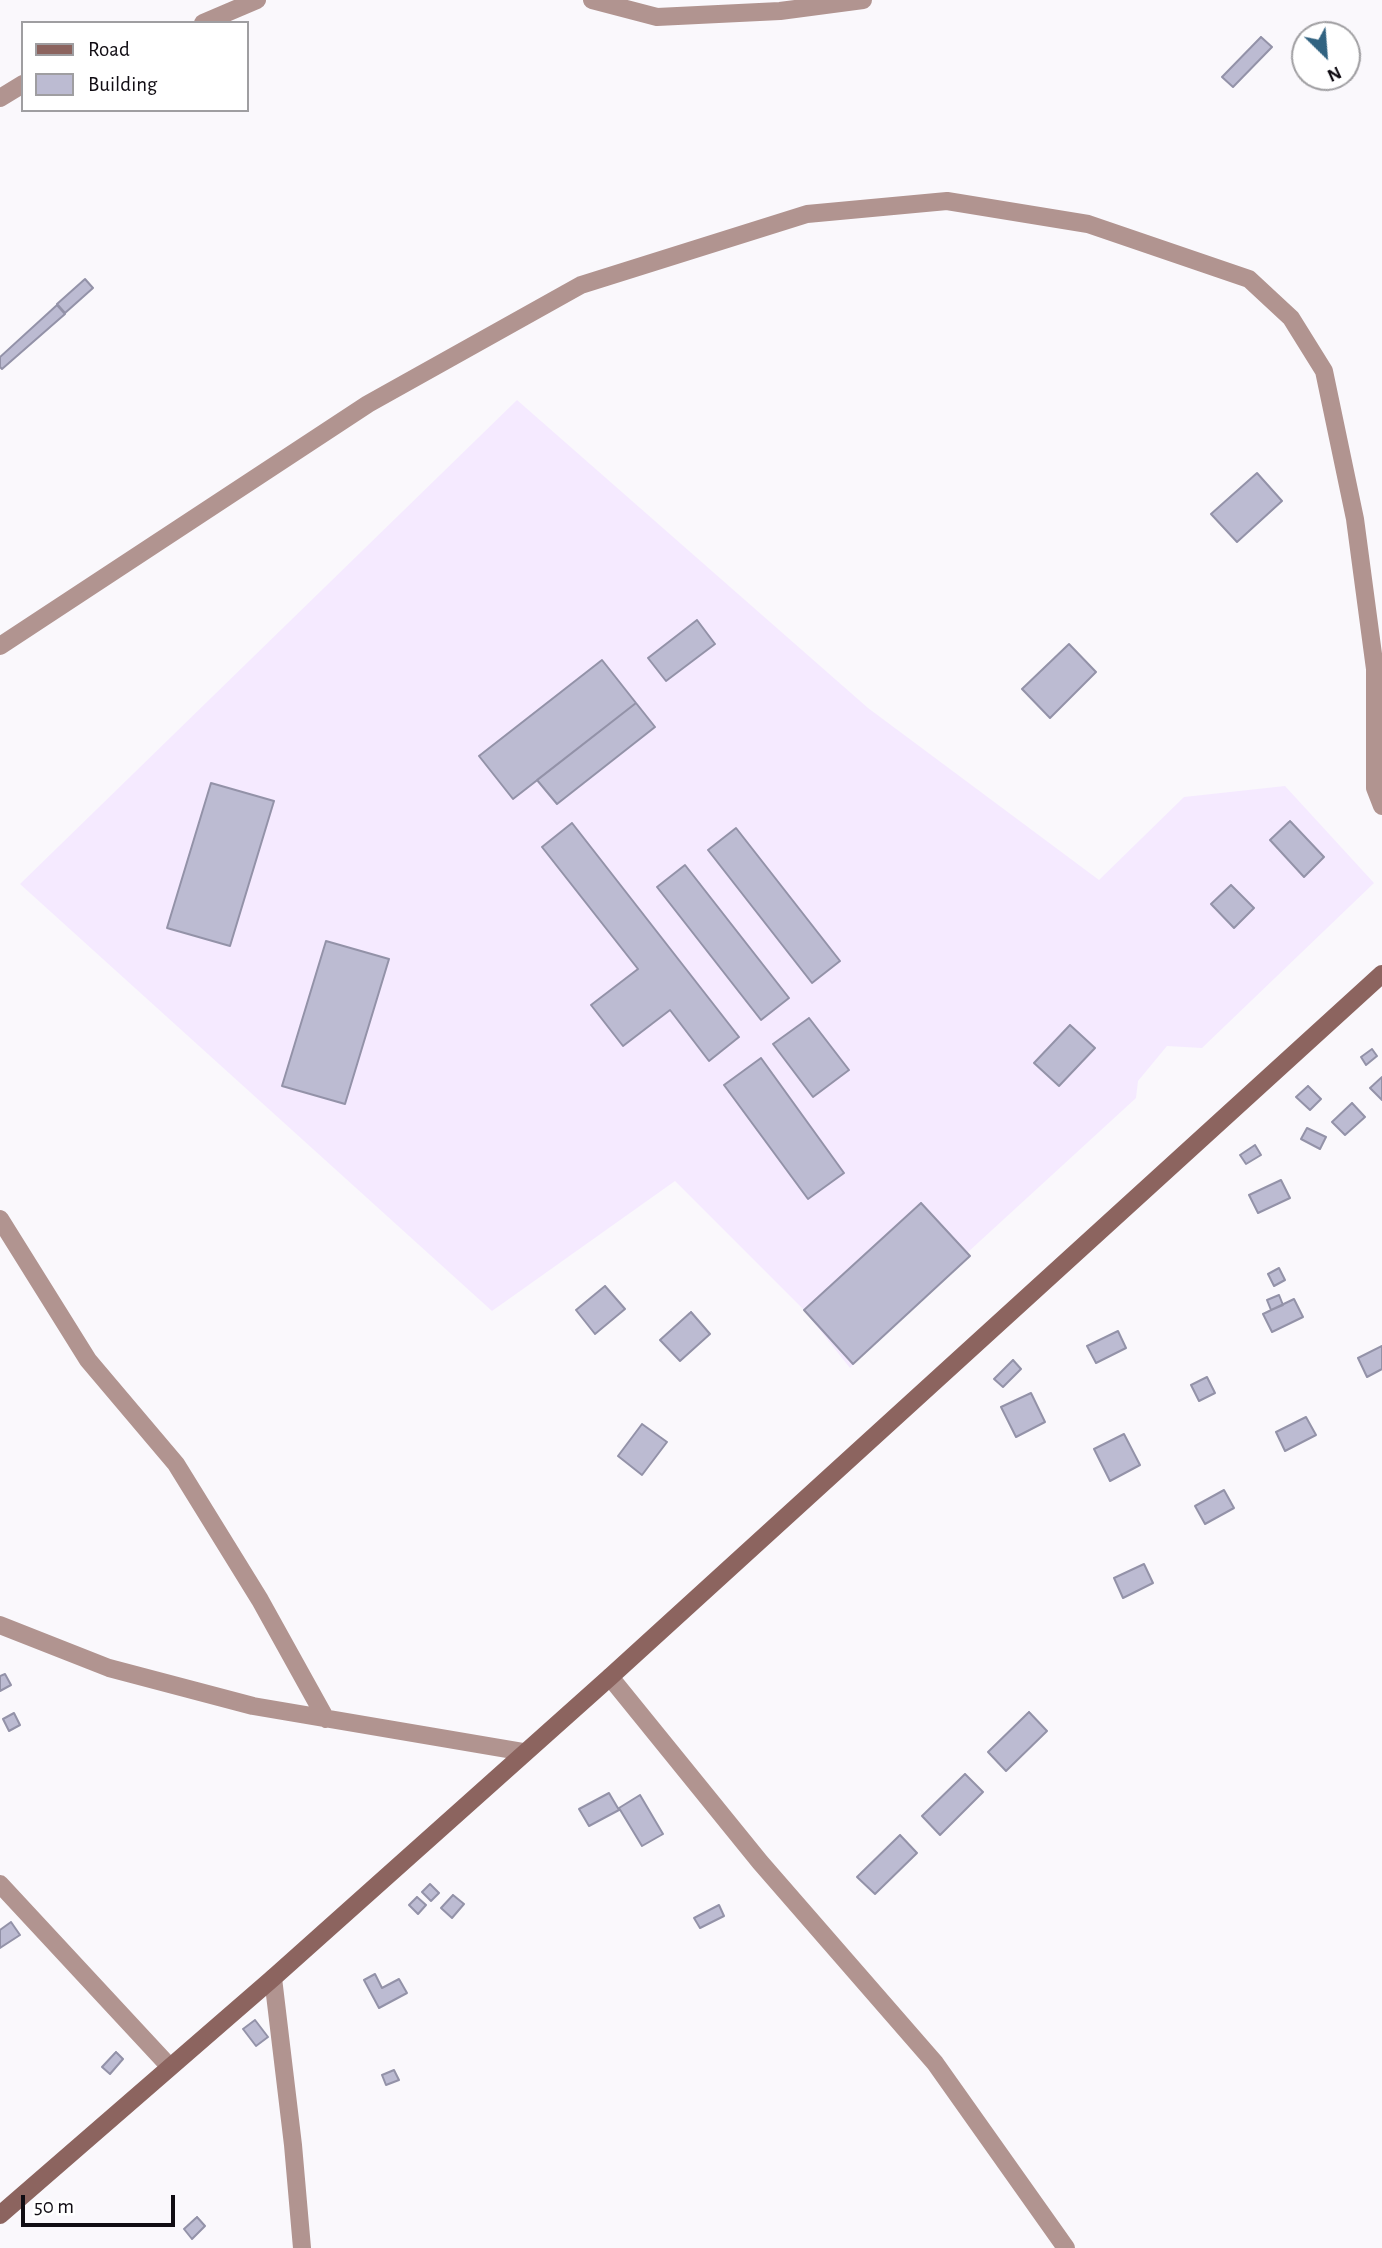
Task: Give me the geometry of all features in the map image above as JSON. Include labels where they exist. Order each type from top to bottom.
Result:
[{"type":"main road","points":[[0,2215],[273,1978],[610,1677],[1382,974]]},
{"type":"street","points":[[209,21],[257,0]]},
{"type":"street","points":[[592,0],[657,17],[780,11],[863,0]]},
{"type":"street","points":[[0,98],[21,85]]},
{"type":"street","points":[[0,646],[368,404],[581,285],[807,214],[947,201],[1088,225],[1250,279],[1291,318],[1324,371],[1355,519],[1375,669],[1375,788],[1382,806]]},
{"type":"street","points":[[0,1219],[88,1360],[176,1464],[260,1600],[326,1719]]},
{"type":"street","points":[[0,1625],[109,1668],[253,1706],[524,1752]]},
{"type":"street","points":[[610,1677],[760,1862],[935,2063],[1066,2248]]},
{"type":"street","points":[[0,1884],[169,2066]]},
{"type":"street","points":[[273,1978],[293,2144],[302,2248]]},
{"type":"shaded area","points":[[517,400],[868,708],[1099,880],[1184,797],[1285,786],[1374,883],[1202,1048],[1167,1046],[1138,1081],[1136,1098],[967,1253],[850,1368],[804,1310],[675,1181],[492,1311],[20,884]]},
{"type":"building","points":[[1261,37],[1272,47],[1233,87],[1222,77]]},
{"type":"building","points":[[85,279],[93,288],[65,313],[57,304]]},
{"type":"building","points":[[57,305],[65,314],[2,369],[0,357]]},
{"type":"building","points":[[1257,473],[1282,501],[1237,542],[1211,514]]},
{"type":"building","points":[[697,620],[715,644],[666,681],[648,658]]},
{"type":"building","points":[[1069,644],[1096,672],[1050,718],[1022,689]]},
{"type":"building","points":[[602,660],[636,703],[513,799],[479,756]]},
{"type":"building","points":[[636,703],[655,727],[557,804],[537,780]]},
{"type":"building","points":[[211,783],[274,801],[230,946],[167,928]]},
{"type":"building","points":[[1290,821],[1324,857],[1304,877],[1270,840]]},
{"type":"building","points":[[572,823],[739,1037],[709,1061],[670,1010],[623,1046],[591,1005],[638,969],[542,847]]},
{"type":"building","points":[[736,828],[840,961],[812,983],[708,850]]},
{"type":"building","points":[[685,865],[789,998],[761,1020],[657,887]]},
{"type":"building","points":[[1231,885],[1254,908],[1234,928],[1211,904]]},
{"type":"building","points":[[326,941],[389,959],[345,1104],[282,1086]]},
{"type":"building","points":[[809,1018],[849,1070],[813,1097],[773,1044]]},
{"type":"building","points":[[1070,1025],[1095,1048],[1059,1086],[1034,1063]]},
{"type":"building","points":[[1372,1049],[1377,1056],[1366,1065],[1361,1057]]},
{"type":"building","points":[[761,1058],[844,1173],[808,1199],[724,1085]]},
{"type":"building","points":[[1382,1077],[1382,1100],[1370,1088]]},
{"type":"building","points":[[1308,1086],[1321,1099],[1310,1110],[1296,1097]]},
{"type":"building","points":[[1352,1103],[1365,1117],[1345,1135],[1332,1122]]},
{"type":"building","points":[[1307,1128],[1326,1137],[1320,1149],[1301,1139]]},
{"type":"building","points":[[1255,1145],[1261,1155],[1246,1164],[1240,1155]]},
{"type":"building","points":[[1281,1180],[1290,1198],[1258,1213],[1249,1195]]},
{"type":"building","points":[[921,1203],[970,1256],[853,1364],[804,1310]]},
{"type":"building","points":[[1279,1268],[1285,1280],[1274,1286],[1268,1274]]},
{"type":"building","points":[[605,1286],[625,1309],[595,1334],[576,1310]]},
{"type":"building","points":[[1279,1295],[1283,1305],[1271,1310],[1267,1300]]},
{"type":"building","points":[[1294,1299],[1303,1317],[1272,1332],[1263,1314]]},
{"type":"building","points":[[691,1312],[710,1334],[680,1361],[660,1340]]},
{"type":"building","points":[[1118,1331],[1126,1348],[1096,1363],[1087,1346]]},
{"type":"building","points":[[1382,1346],[1382,1369],[1367,1377],[1358,1358]]},
{"type":"building","points":[[1013,1360],[1021,1369],[1003,1387],[994,1379]]},
{"type":"building","points":[[1207,1377],[1215,1393],[1199,1401],[1191,1385]]},
{"type":"building","points":[[1031,1393],[1045,1422],[1016,1437],[1001,1407]]},
{"type":"building","points":[[1306,1417],[1316,1435],[1285,1451],[1276,1432]]},
{"type":"building","points":[[642,1424],[667,1442],[642,1475],[618,1456]]},
{"type":"building","points":[[1124,1434],[1140,1465],[1110,1481],[1094,1449]]},
{"type":"building","points":[[1224,1490],[1234,1508],[1205,1524],[1195,1506]]},
{"type":"building","points":[[1144,1564],[1153,1583],[1123,1598],[1114,1578]]},
{"type":"building","points":[[5,1674],[11,1685],[0,1691],[0,1676]]},
{"type":"building","points":[[1029,1712],[1047,1731],[1006,1771],[988,1752]]},
{"type":"building","points":[[14,1713],[20,1725],[9,1731],[3,1719]]},
{"type":"building","points":[[965,1774],[983,1792],[940,1835],[922,1816]]},
{"type":"building","points":[[609,1793],[619,1810],[589,1826],[579,1809]]},
{"type":"building","points":[[640,1795],[663,1834],[642,1846],[619,1808]]},
{"type":"building","points":[[900,1835],[917,1853],[875,1894],[857,1877]]},
{"type":"building","points":[[430,1884],[439,1893],[431,1901],[422,1892]]},
{"type":"building","points":[[453,1895],[464,1904],[452,1918],[441,1908]]},
{"type":"building","points":[[417,1897],[426,1905],[418,1914],[409,1905]]},
{"type":"building","points":[[719,1905],[724,1916],[700,1928],[694,1918]]},
{"type":"building","points":[[11,1922],[20,1935],[0,1948],[0,1930]]},
{"type":"building","points":[[375,1974],[382,1988],[399,1979],[407,1993],[379,2008],[364,1980]]},
{"type":"building","points":[[255,2020],[268,2037],[256,2046],[243,2029]]},
{"type":"building","points":[[116,2052],[123,2059],[110,2074],[102,2067]]},
{"type":"building","points":[[394,2070],[399,2080],[386,2085],[382,2075]]},
{"type":"building","points":[[197,2217],[205,2226],[192,2239],[184,2229]]}]
